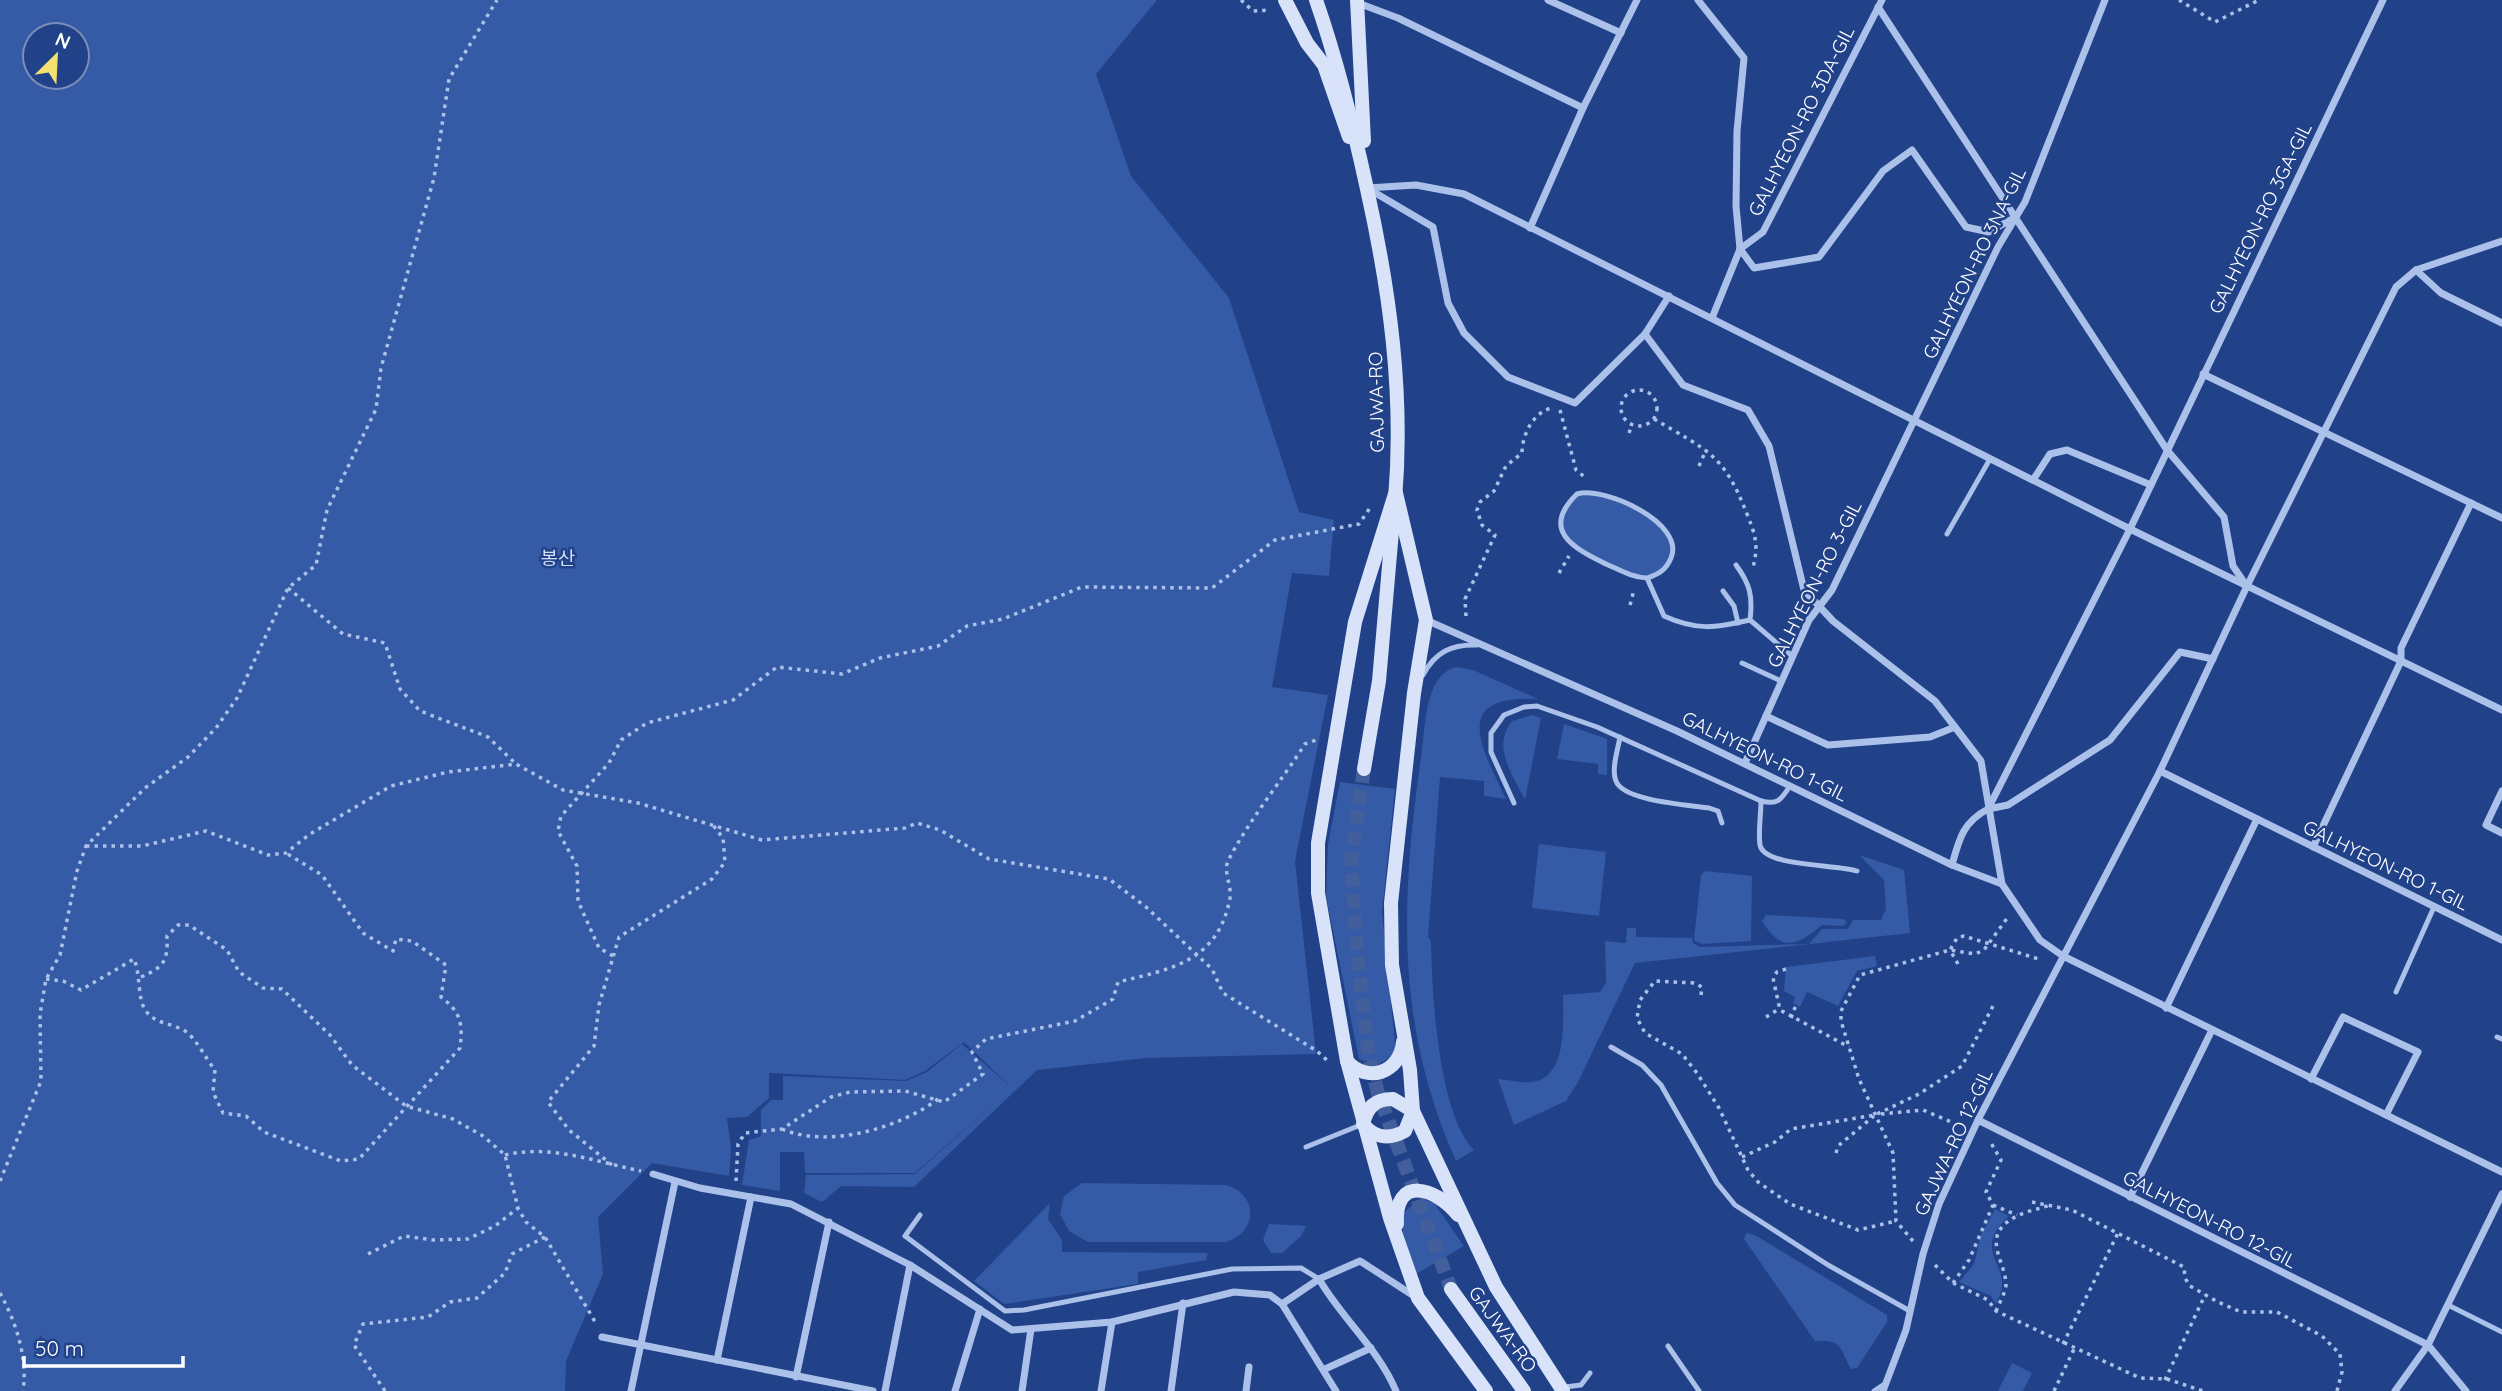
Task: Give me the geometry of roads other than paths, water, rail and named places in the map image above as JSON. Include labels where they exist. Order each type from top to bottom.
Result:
[{"type":"main road","name":"GAJWA-RO","points":[[1316,0],[1351,113],[1384,263],[1394,335],[1398,410],[1396,493],[1379,681],[1364,769]]},
{"type":"main road","name":"GAJWA-RO","points":[[1326,0],[1330,40]]},
{"type":"main road","points":[[1357,1],[1367,188]]},
{"type":"main road","points":[[1287,4],[1324,65],[1367,188]]},
{"type":"main road","points":[[1396,493],[1426,620],[1413,693],[1391,902],[1392,965],[1410,1070],[1413,1111],[1496,1287],[1561,1388]]},
{"type":"main road","points":[[1396,493],[1355,622],[1318,842],[1318,893],[1341,1064],[1363,1124],[1401,1250],[1418,1298],[1486,1391]]},
{"type":"main road","points":[[1341,1064],[1366,1075],[1383,1073],[1394,1065],[1402,1053],[1403,1038]]},
{"type":"main road","points":[[1363,1124],[1366,1112],[1377,1101],[1393,1100],[1413,1111]]},
{"type":"main road","points":[[1363,1124],[1370,1133],[1389,1137],[1405,1131],[1413,1111]]},
{"type":"main road","points":[[1401,1250],[1396,1207],[1402,1196],[1423,1189],[1433,1192],[1455,1211],[1469,1230]]},
{"type":"main road","name":"GAJWA-RO","points":[[1451,1289],[1524,1391]]},
{"type":"street","points":[[1548,0],[1621,33]]},
{"type":"street","points":[[1531,228],[1583,108],[1637,0]]},
{"type":"street","name":"GALHYEON-RO 3DA-GIL","points":[[1698,0],[1744,58],[1737,131],[1740,249],[1712,318]]},
{"type":"street","name":"GALHYEON-RO 3NA-GIL","points":[[1913,420],[2025,202],[2105,0]]},
{"type":"street","name":"GALHYEON-RO 3GA-GIL","points":[[2130,529],[2383,0]]},
{"type":"street","points":[[1357,1],[1398,18],[1583,108]]},
{"type":"street","points":[[1880,4],[2015,218],[2167,450],[2224,517],[2233,566],[2247,586]]},
{"type":"street","name":"GALHYEON-RO 3DA-GIL","points":[[1740,249],[1763,232],[1880,4]]},
{"type":"street","points":[[1740,249],[1754,268],[1819,257],[1883,171],[1912,150],[1966,228],[1989,232],[2015,218]]},
{"type":"street","points":[[1367,188],[1416,184],[1464,194],[2033,481],[2499,709],[2502,697]]},
{"type":"street","points":[[1367,188],[1433,227],[1448,303],[1464,333],[1508,377],[1575,403],[1645,334],[1669,296]]},
{"type":"street","points":[[2063,956],[2160,771],[2247,586],[2396,287],[2416,270],[2502,241]]},
{"type":"street","points":[[2416,270],[2441,293],[2502,323]]},
{"type":"street","points":[[1645,334],[1683,384],[1748,410],[1769,446],[1789,517],[1804,590],[1819,607],[1935,701],[1981,761],[1987,809],[2002,884],[2040,940],[2063,956],[2166,1008],[2502,1172]]},
{"type":"street","points":[[2203,374],[2502,518]]},
{"type":"street","name":"GALHYEON-RO 3-GIL","points":[[1745,764],[1808,620],[1832,590],[1913,420]]},
{"type":"street","points":[[2033,481],[2050,454],[2067,450],[2151,485]]},
{"type":"street","points":[[2314,847],[2400,661],[2401,648],[2471,503]]},
{"type":"street","points":[[1987,809],[2130,529]]},
{"type":"street","name":"GALHYEON-RO 1-GIL","points":[[1426,620],[1745,764],[1952,864],[2002,884]]},
{"type":"street","points":[[1952,864],[1959,841],[1972,817],[1987,809],[2008,805],[2110,740],[2180,652],[2213,659]]},
{"type":"street","points":[[1766,716],[1828,745],[1930,737],[1955,727]]},
{"type":"street","name":"GALHYEON-RO 1-GIL","points":[[2160,771],[2502,940]]},
{"type":"street","points":[[2502,791],[2486,825],[2502,833]]},
{"type":"street","points":[[2166,1008],[2257,819]]},
{"type":"street","name":"GAJWA-RO 12-GIL","points":[[1885,1387],[1910,1311],[1923,1254],[1939,1204],[1978,1120],[2063,956]]},
{"type":"street","points":[[2311,1079],[2343,1017],[2418,1052],[2386,1115]]},
{"type":"street","points":[[2130,1196],[2212,1030]]},
{"type":"street","name":"GALHYEON-RO 12-GIL","points":[[1978,1120],[2428,1345]]},
{"type":"street","points":[[653,1174],[675,1182],[791,1203],[909,1265],[1012,1329],[1112,1322],[1234,1292],[1270,1295],[1282,1304],[1296,1330],[1325,1368],[1336,1391]]},
{"type":"street","points":[[631,1391],[675,1182]]},
{"type":"street","points":[[2395,1391],[2428,1345],[2502,1194]]},
{"type":"street","points":[[717,1360],[751,1197]]},
{"type":"street","points":[[796,1377],[830,1222]]},
{"type":"street","points":[[1282,1304],[1319,1279],[1360,1261],[1418,1298]]},
{"type":"street","points":[[885,1391],[909,1265]]},
{"type":"street","points":[[1319,1279],[1334,1305],[1386,1368],[1395,1391]]},
{"type":"street","points":[[1171,1391],[1183,1303]]},
{"type":"street","points":[[955,1391],[979,1309]]},
{"type":"street","points":[[1101,1391],[1112,1322]]},
{"type":"street","points":[[1022,1391],[1031,1329]]},
{"type":"street","points":[[602,1337],[873,1391]]},
{"type":"street","points":[[2428,1345],[2466,1391]]},
{"type":"street","points":[[1325,1368],[1371,1348]]},
{"type":"street","points":[[1246,1391],[1249,1367]]},
{"type":"lane","points":[[1947,534],[1990,459]]},
{"type":"lane","points":[[1599,493],[1660,521],[1674,543],[1673,555],[1658,575],[1647,578],[1634,577],[1573,549],[1560,527],[1569,502],[1577,494],[1599,493]]},
{"type":"lane","points":[[1735,565],[1749,582],[1753,601],[1750,620]]},
{"type":"lane","points":[[1647,578],[1664,616],[1705,629],[1750,620]]},
{"type":"lane","points":[[1723,591],[1734,606],[1738,623]]},
{"type":"lane","points":[[1750,620],[1792,656]]},
{"type":"lane","points":[[1413,693],[1436,655],[1461,644],[1482,645]]},
{"type":"lane","points":[[1742,663],[1781,681]]},
{"type":"lane","points":[[1514,803],[1491,752],[1491,733],[1504,715],[1524,707],[1537,706],[1620,737],[1761,801],[1773,804],[1780,801],[1790,786]]},
{"type":"lane","points":[[1620,737],[1615,774],[1616,782],[1626,792],[1709,808],[1718,811],[1722,823]]},
{"type":"lane","points":[[1761,801],[1760,846],[1769,857],[1786,862],[1833,865],[1857,871]]},
{"type":"lane","points":[[2396,992],[2434,907]]},
{"type":"lane","points":[[1611,1047],[1642,1065],[1661,1085],[1713,1177],[1735,1205],[1820,1260],[1910,1311]]},
{"type":"lane","points":[[1306,1147],[1363,1124]]},
{"type":"lane","points":[[920,1215],[905,1236],[1005,1311],[1024,1310],[1232,1269],[1301,1268],[1319,1279]]},
{"type":"lane","points":[[2448,1305],[2502,1332]]},
{"type":"lane","points":[[1668,1346],[1699,1391]]},
{"type":"lane","points":[[1561,1388],[1581,1385],[1590,1373]]},
{"type":"lane","points":[[1874,1391],[1885,1387]]},
{"type":"tunnel","points":[[1364,769],[1351,860],[1357,952],[1369,1058],[1378,1093],[1451,1289]]},
{"type":"park label","name":"봉산","points":[[558,558]]}]
